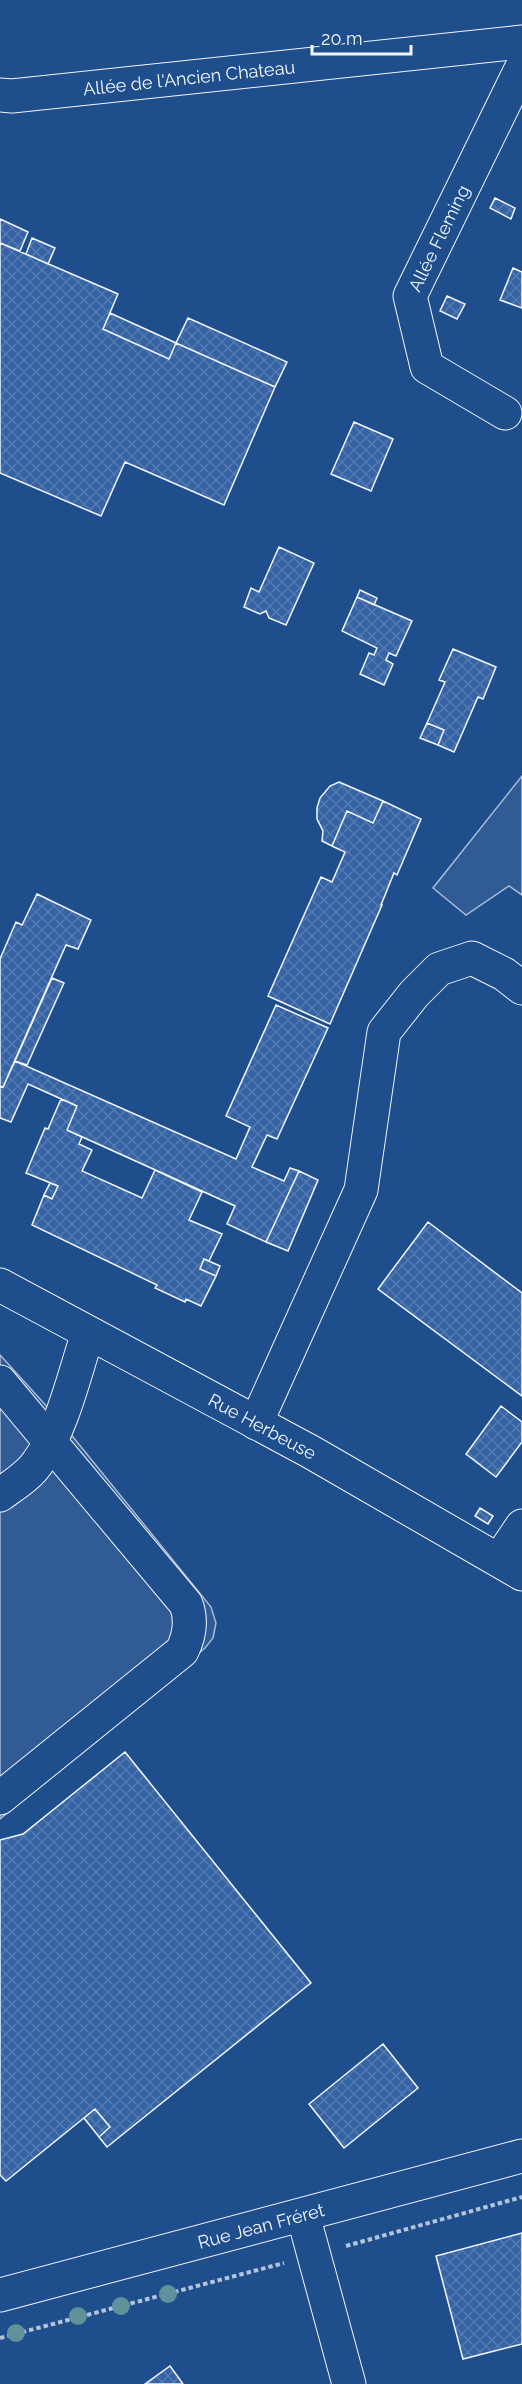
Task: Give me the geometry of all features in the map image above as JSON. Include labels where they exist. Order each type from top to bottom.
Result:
[{"type":"street","name":"Allée de l'Ancien Chateau","points":[[0,95],[522,42]]},
{"type":"street","name":"Allée Fleming","points":[[505,413],[427,367],[411,296],[522,67]]},
{"type":"street","points":[[256,1423],[361,1190],[384,1032],[414,994],[439,969],[472,958],[504,974],[522,988]]},
{"type":"street","name":"Rue Herbeuse","points":[[0,1286],[311,1452],[510,1567]]},
{"type":"street","points":[[0,1495],[39,1462],[55,1432],[88,1333]]},
{"type":"street","points":[[0,1382],[186,1604],[190,1616],[188,1640],[182,1650],[0,1798]]},
{"type":"street","points":[[510,1567],[522,1526]]},
{"type":"street","name":"Rue Jean Fréret","points":[[0,2295],[522,2156]]},
{"type":"street","points":[[303,2215],[349,2384]]},
{"type":"path","points":[[0,2338],[522,2197]]},
{"type":"shaded area","points":[[522,776],[522,895],[509,886],[466,915],[433,888]]},
{"type":"shaded area","points":[[0,1355],[60,1421],[211,1607],[216,1623],[213,1638],[205,1648],[0,1819]]},
{"type":"building","points":[[495,198],[515,208],[511,219],[490,208]]},
{"type":"building","points":[[0,219],[28,232],[20,251],[0,243]]},
{"type":"building","points":[[32,238],[55,248],[48,264],[26,254]]},
{"type":"building","points":[[0,243],[118,294],[103,329],[169,359],[176,343],[275,387],[224,505],[125,462],[101,516],[0,473]]},
{"type":"building","points":[[513,268],[522,272],[522,308],[500,300]]},
{"type":"building","points":[[447,296],[465,304],[457,319],[440,311]]},
{"type":"building","points":[[110,313],[176,343],[169,359],[103,329]]},
{"type":"building","points":[[188,318],[287,362],[275,387],[176,343]]},
{"type":"building","points":[[354,422],[393,439],[371,491],[331,474]]},
{"type":"building","points":[[279,547],[314,563],[286,625],[269,618],[266,611],[260,614],[244,607],[251,588],[259,592]]},
{"type":"building","points":[[360,590],[377,598],[374,605],[357,597]]},
{"type":"building","points":[[357,597],[412,621],[396,656],[389,653],[386,660],[393,664],[384,685],[360,674],[369,653],[374,655],[377,648],[342,631]]},
{"type":"building","points":[[453,649],[496,667],[483,699],[478,697],[454,752],[438,745],[444,730],[427,723],[445,682],[439,680]]},
{"type":"building","points":[[427,723],[444,730],[438,745],[420,738]]},
{"type":"building","points":[[339,782],[383,801],[373,823],[347,811],[332,846],[322,841],[323,831],[317,819],[317,808],[320,798],[330,786]]},
{"type":"building","points":[[383,801],[421,819],[397,875],[394,873],[330,1024],[268,996],[321,877],[332,882],[345,852],[332,846],[347,811],[373,823]]},
{"type":"building","points":[[37,894],[91,920],[78,949],[66,945],[3,1087],[0,1086],[0,959],[16,922],[22,925]]},
{"type":"building","points":[[52,978],[64,983],[27,1065],[15,1061]]},
{"type":"building","points":[[276,1005],[328,1028],[277,1139],[267,1135],[252,1167],[284,1181],[290,1168],[299,1171],[266,1242],[227,1224],[235,1206],[67,1130],[77,1106],[28,1084],[11,1122],[0,1118],[0,1086],[3,1087],[15,1061],[236,1159],[250,1127],[226,1116]]},
{"type":"building","points":[[61,1099],[77,1106],[67,1130],[82,1137],[79,1144],[92,1150],[82,1171],[142,1198],[155,1170],[202,1192],[189,1220],[222,1234],[209,1261],[204,1259],[200,1269],[216,1276],[201,1306],[186,1299],[185,1302],[155,1288],[157,1285],[32,1225],[44,1195],[52,1199],[58,1186],[26,1173],[45,1128],[48,1129]]},
{"type":"building","points":[[299,1171],[318,1180],[288,1251],[266,1242]]},
{"type":"building","points":[[50,1183],[58,1186],[52,1199],[44,1195]]},
{"type":"building","points":[[428,1222],[522,1293],[522,1396],[378,1289]]},
{"type":"building","points":[[204,1259],[220,1266],[216,1276],[200,1269]]},
{"type":"building","points":[[501,1406],[522,1422],[522,1442],[496,1477],[466,1454]]},
{"type":"building","points":[[480,1508],[493,1516],[488,1524],[475,1516]]},
{"type":"building","points":[[125,1752],[311,1983],[107,2147],[99,2137],[110,2127],[95,2109],[6,2181],[0,2175],[0,1840],[23,1834]]},
{"type":"building","points":[[383,2044],[418,2088],[344,2148],[309,2104]]},
{"type":"building","points":[[95,2109],[110,2127],[99,2137],[84,2118]]},
{"type":"building","points":[[522,2233],[522,2344],[463,2359],[436,2256]]},
{"type":"building","points":[[170,2366],[183,2384],[145,2384]]}]
